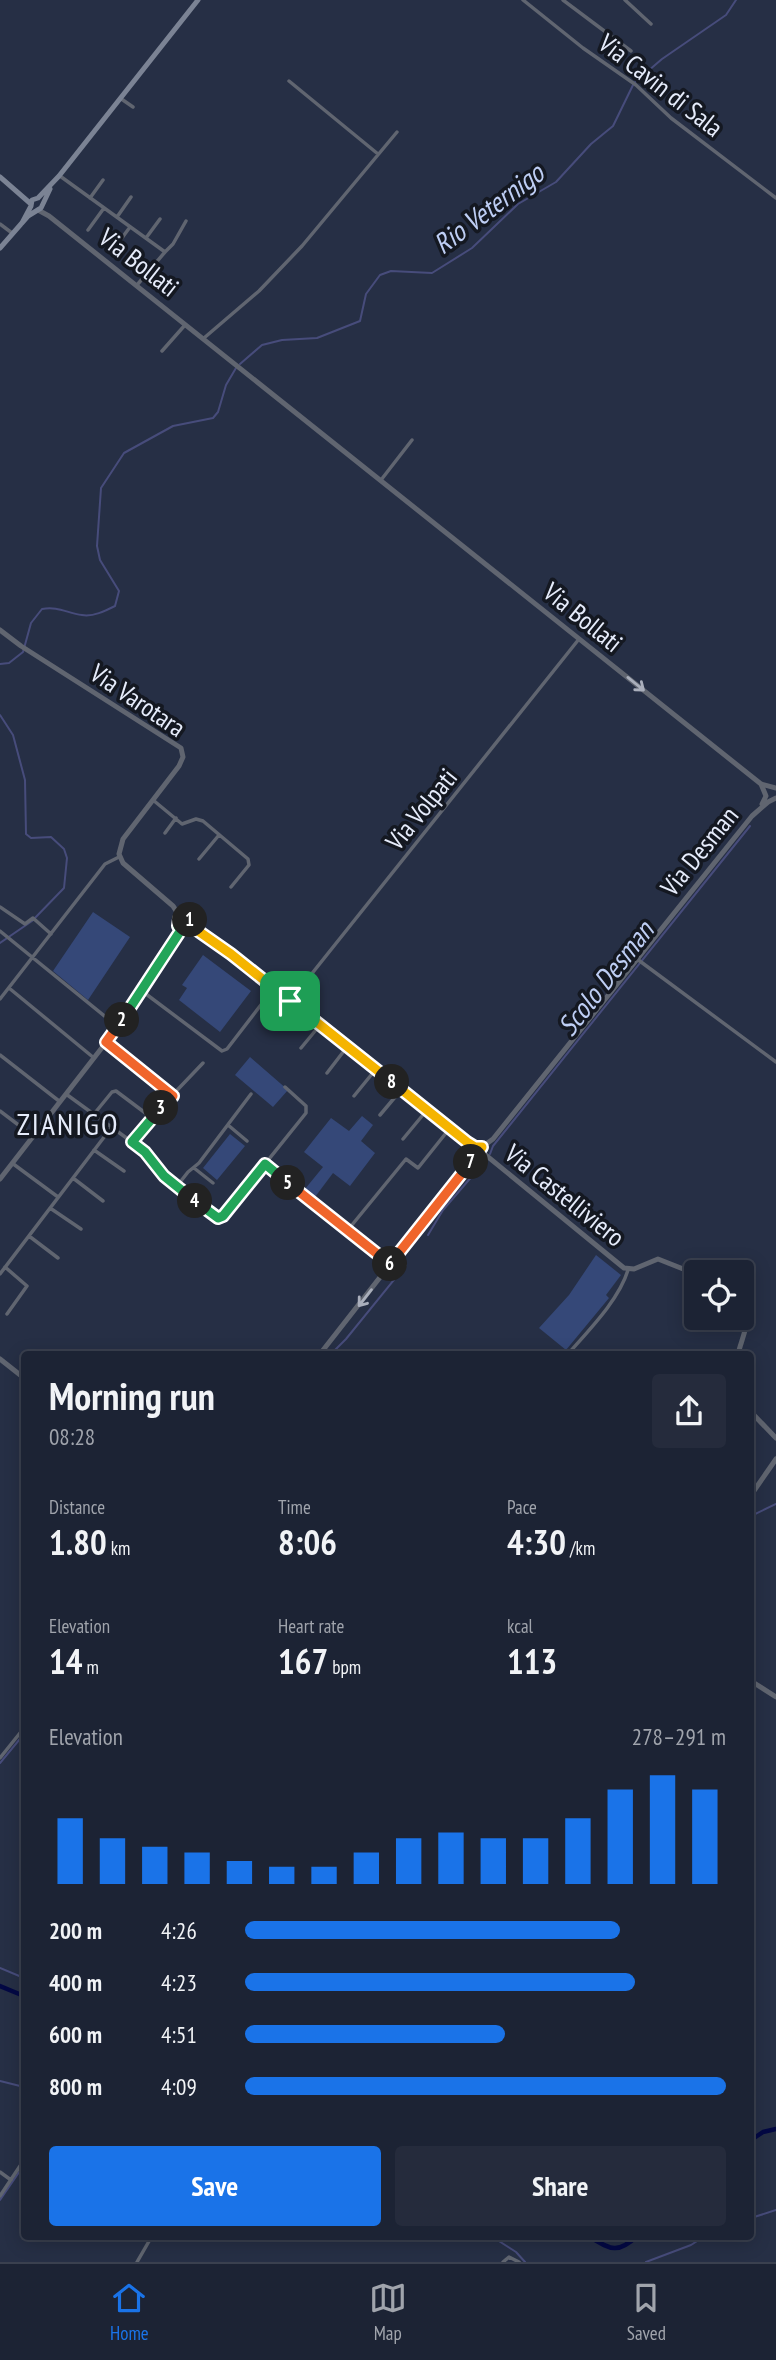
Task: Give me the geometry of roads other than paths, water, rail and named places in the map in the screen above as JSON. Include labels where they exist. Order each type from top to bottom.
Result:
[{"type":"main road","points":[[0,248],[198,0]]},
{"type":"main road","points":[[0,177],[37,204]]},
{"type":"street","name":"Via Cavin di Sala","points":[[523,0],[634,84],[688,132],[776,198]]},
{"type":"street","name":"Via Cavin di Sala","points":[[563,0],[631,51]]},
{"type":"street","name":"Via Cavin di Sala","points":[[625,0],[651,24]]},
{"type":"street","points":[[289,81],[378,154]]},
{"type":"street","points":[[120,98],[133,107]]},
{"type":"street","points":[[205,338],[259,291],[285,264],[397,132]]},
{"type":"street","points":[[57,178],[165,251]]},
{"type":"street","points":[[90,198],[103,180]]},
{"type":"street","points":[[117,217],[131,197]]},
{"type":"street","name":"Via Bollati","points":[[37,204],[761,784],[771,798]]},
{"type":"street","points":[[88,230],[104,208]]},
{"type":"street","points":[[146,238],[160,219]]},
{"type":"street","points":[[137,285],[173,244],[186,221]]},
{"type":"street","points":[[0,224],[12,233]]},
{"type":"street","points":[[116,246],[130,227]]},
{"type":"street","points":[[162,351],[186,324]]},
{"type":"street","points":[[381,480],[412,440]]},
{"type":"street","name":"Via Varotara","points":[[0,630],[181,748],[182,761],[123,838],[119,845],[119,857]]},
{"type":"street","name":"Via Volpati","points":[[290,1001],[581,640]]},
{"type":"street","name":"Via Bollati","points":[[761,784],[774,786]]},
{"type":"street","name":"Via Desman","points":[[322,1351],[482,1147],[493,1139],[640,961],[760,807],[771,798],[774,786]]},
{"type":"street","points":[[153,800],[185,824],[199,819],[248,859],[249,865],[232,887]]},
{"type":"street","points":[[164,833],[176,818]]},
{"type":"street","points":[[199,859],[219,835]]},
{"type":"street","points":[[0,999],[105,864],[119,857],[173,906],[181,918],[189,919],[191,926],[274,988],[471,1145],[482,1147]]},
{"type":"street","points":[[0,907],[25,924],[34,920],[51,934]]},
{"type":"street","points":[[181,918],[178,924],[181,930]]},
{"type":"street","points":[[181,930],[187,931],[191,926]]},
{"type":"street","points":[[0,930],[118,1027]]},
{"type":"street","points":[[0,1179],[118,1027],[181,930]]},
{"type":"street","points":[[640,961],[776,1062]]},
{"type":"street","points":[[9,988],[94,1058]]},
{"type":"street","points":[[142,991],[216,1048],[224,1051],[274,988]]},
{"type":"street","points":[[301,1048],[320,1025]]},
{"type":"street","points":[[106,1042],[173,1096]]},
{"type":"street","points":[[327,1073],[347,1047]]},
{"type":"street","points":[[0,1055],[60,1102]]},
{"type":"street","points":[[132,1142],[203,1063]]},
{"type":"street","points":[[354,1096],[376,1069]]},
{"type":"street","points":[[66,1094],[145,1152],[164,1176],[218,1218],[223,1216],[307,1109],[285,1087]]},
{"type":"street","points":[[380,1115],[401,1090]]},
{"type":"street","points":[[94,1114],[112,1092],[116,1091],[152,1118]]},
{"type":"street","points":[[177,1186],[251,1094]]},
{"type":"street","points":[[402,1139],[427,1110]]},
{"type":"street","points":[[0,1111],[33,1136]]},
{"type":"street","points":[[228,1125],[247,1141]]},
{"type":"street","points":[[0,1274],[111,1127]]},
{"type":"street","points":[[347,1231],[406,1159],[418,1168],[450,1128]]},
{"type":"street","name":"Via Castelliviero","points":[[482,1147],[481,1152],[628,1270]]},
{"type":"street","points":[[94,1150],[124,1171]]},
{"type":"street","points":[[12,1163],[58,1198]]},
{"type":"street","points":[[265,1164],[391,1265]]},
{"type":"street","points":[[194,1168],[213,1183]]},
{"type":"street","points":[[73,1178],[103,1201]]},
{"type":"street","points":[[50,1208],[80,1229]]},
{"type":"street","points":[[29,1236],[58,1258]]},
{"type":"street","name":"Via Castelliviero","points":[[570,1351],[598,1318],[624,1281],[628,1270],[658,1259],[684,1269]]},
{"type":"street","points":[[5,1267],[27,1286],[7,1314]]},
{"type":"street","points":[[739,1351],[744,1330]]},
{"type":"street","points":[[0,1359],[21,1376]]},
{"type":"street","points":[[754,1415],[776,1438]]},
{"type":"street","points":[[754,1491],[776,1459]]},
{"type":"street","points":[[754,1683],[776,1697]]},
{"type":"street","points":[[0,1758],[21,1732]]},
{"type":"street","points":[[0,2196],[21,2165]]},
{"type":"street","points":[[0,2172],[11,2180]]},
{"type":"street","points":[[136,2262],[150,2240]]},
{"type":"street","points":[[503,2262],[509,2257],[519,2262]]},
{"type":"waterway","name":"Rio Veternigo","points":[[240,364],[262,345],[282,340],[317,338],[360,321],[366,294],[380,275],[391,271],[432,273],[472,248],[518,204],[556,182],[591,144],[613,126],[634,83],[662,59],[726,15],[736,0]]},
{"type":"waterway","name":"Rio Veternigo","points":[[0,664],[9,663],[23,652],[31,623],[42,609],[58,609],[86,615],[115,606],[119,591],[100,560],[97,546],[101,488],[124,453],[173,426],[213,418],[236,368]]},
{"type":"waterway","name":"Rio Veternigo","points":[[0,715],[13,735],[25,780],[26,834],[31,838],[51,837],[64,849],[67,858],[64,888],[32,921],[0,943]]},
{"type":"waterway","name":"Scolo Desman","points":[[490,1154],[493,1146],[750,826]]},
{"type":"waterway","name":"Scolo Desman","points":[[428,1235],[443,1210],[486,1160]]},
{"type":"waterway","name":"Scolo Desman","points":[[334,1351],[406,1265]]},
{"type":"waterway","points":[[754,1515],[776,1504]]},
{"type":"waterway","name":"Scolo Desman","points":[[0,1763],[21,1738]]},
{"type":"waterway","points":[[0,1968],[21,1977]]},
{"type":"waterway","points":[[0,1986],[21,1995]]},
{"type":"waterway","points":[[0,2081],[21,2086]]},
{"type":"waterway","points":[[754,2138],[763,2132],[776,2129]]},
{"type":"waterway","points":[[0,2200],[21,2169]]},
{"type":"waterway","points":[[754,2217],[776,2210]]},
{"type":"waterway","points":[[497,2240],[516,2252],[525,2262]]},
{"type":"waterway","points":[[595,2240],[613,2248],[624,2246],[632,2240]]},
{"type":"waterway","points":[[646,2262],[699,2240]]},
{"type":"district","name":"ZIANIGO","points":[[68,1123]]}]
